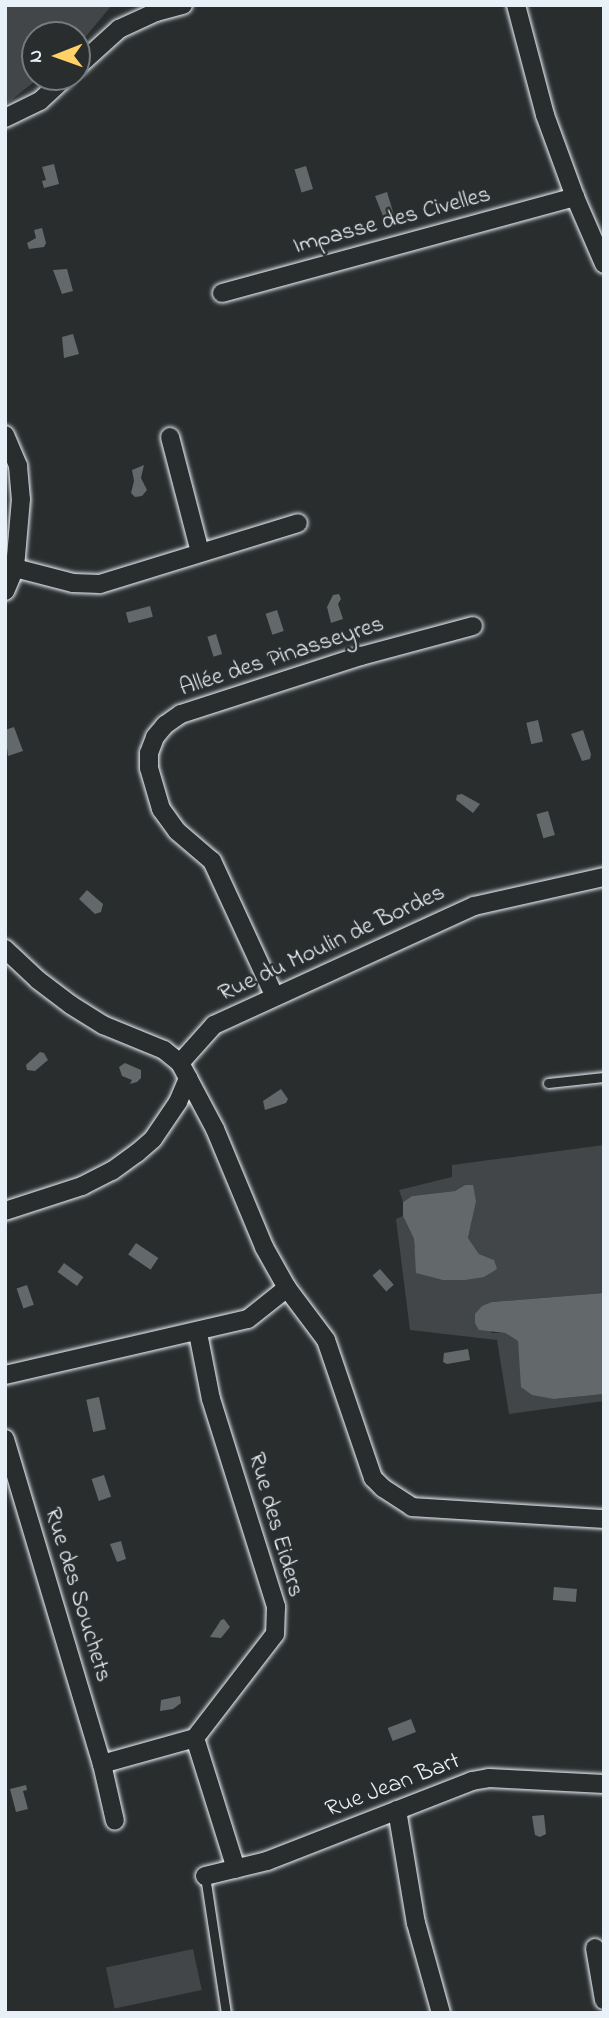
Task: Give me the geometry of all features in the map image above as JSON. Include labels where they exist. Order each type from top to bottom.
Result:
[{"type":"street","points":[[91,54],[119,29],[156,12],[183,5]]},
{"type":"street","points":[[516,5],[533,77],[575,197],[604,264]]},
{"type":"street","points":[[5,118],[40,101],[51,91]]},
{"type":"street","name":"Impasse des Civelles","points":[[222,293],[575,197]]},
{"type":"street","points":[[5,435],[18,466],[21,499],[15,568],[5,591]]},
{"type":"street","points":[[170,437],[200,552]]},
{"type":"street","points":[[15,568],[73,583],[100,584],[298,523]]},
{"type":"street","name":"Allée des Pinasseyres","points":[[274,995],[212,861],[177,831],[161,809],[149,768],[149,753],[155,737],[181,714],[361,656],[473,626]]},
{"type":"street","name":"Rue du Moulin de Bordes","points":[[5,1211],[82,1186],[112,1171],[137,1153],[162,1127],[184,1071],[214,1025],[274,995],[474,906],[604,877]]},
{"type":"street","points":[[5,949],[38,980],[71,1005],[103,1025],[164,1050],[184,1071],[215,1129],[264,1247],[287,1288],[326,1340],[373,1478],[412,1507],[604,1519]]},
{"type":"street","points":[[5,1376],[198,1333],[248,1319],[287,1288]]},
{"type":"street","name":"Rue des Eiders","points":[[195,1738],[275,1634],[276,1606],[211,1399],[198,1333]]},
{"type":"street","name":"Rue des Souchets","points":[[5,1439],[102,1764],[115,1821]]},
{"type":"street","points":[[102,1764],[195,1738],[236,1869]]},
{"type":"street","name":"Rue Jean Bart","points":[[205,1876],[267,1861],[397,1810],[489,1778],[604,1784]]},
{"type":"street","points":[[397,1810],[416,1923],[441,2013]]},
{"type":"street","points":[[596,1948],[604,2000]]},
{"type":"lane","points":[[548,1083],[604,1077]]},
{"type":"lane","points":[[205,1876],[226,2013]]},
{"type":"shaded area","points":[[5,5],[112,5],[91,30],[91,21],[21,21],[22,91],[5,105]]},
{"type":"shaded area","points":[[54,164],[59,184],[44,188],[42,181],[46,180],[42,167]]},
{"type":"shaded area","points":[[306,166],[313,189],[302,192],[295,170]]},
{"type":"shaded area","points":[[387,192],[394,215],[385,221],[375,196]]},
{"type":"shaded area","points":[[42,228],[46,243],[44,247],[29,249],[27,243],[36,238],[34,230]]},
{"type":"shaded area","points":[[67,269],[73,291],[62,294],[53,270]]},
{"type":"shaded area","points":[[73,334],[79,354],[64,358],[62,337]]},
{"type":"shaded area","points":[[144,465],[141,478],[147,490],[142,496],[135,497],[131,493],[134,481],[132,470]]},
{"type":"shaded area","points":[[339,594],[341,599],[338,604],[343,619],[331,623],[327,607],[333,595]]},
{"type":"shaded area","points":[[150,606],[153,617],[129,623],[126,612]]},
{"type":"shaded area","points":[[277,610],[284,631],[272,635],[266,614]]},
{"type":"shaded area","points":[[216,634],[222,654],[214,657],[207,637]]},
{"type":"shaded area","points":[[538,720],[543,741],[531,744],[526,723]]},
{"type":"shaded area","points":[[14,727],[23,751],[8,756],[5,730]]},
{"type":"shaded area","points":[[583,730],[591,754],[590,759],[582,761],[571,734]]},
{"type":"shaded area","points":[[462,794],[480,804],[473,813],[456,800],[457,795]]},
{"type":"shaded area","points":[[548,811],[555,835],[543,838],[536,814]]},
{"type":"shaded area","points":[[87,890],[103,904],[101,912],[95,914],[79,899]]},
{"type":"shaded area","points":[[40,1052],[44,1053],[48,1060],[35,1071],[27,1070],[26,1065]]},
{"type":"shaded area","points":[[125,1063],[141,1070],[141,1078],[137,1082],[130,1084],[132,1080],[122,1076],[119,1067]]},
{"type":"shaded area","points":[[281,1089],[288,1099],[286,1103],[265,1110],[263,1101]]},
{"type":"shaded area","points":[[604,1145],[604,1293],[492,1302],[491,1333],[505,1333],[518,1341],[520,1361],[554,1399],[604,1394],[604,1401],[509,1414],[497,1340],[410,1330],[396,1219],[403,1216],[414,1239],[414,1248],[494,1260],[479,1254],[468,1238],[472,1220],[465,1185],[455,1191],[412,1196],[403,1202],[399,1190],[452,1177],[452,1165]]},
{"type":"shaded area","points":[[465,1185],[473,1185],[476,1201],[468,1238],[479,1254],[494,1260],[497,1269],[484,1277],[465,1280],[443,1280],[416,1273],[414,1239],[403,1216],[403,1202],[412,1196],[455,1191]]},
{"type":"shaded area","points":[[136,1243],[158,1258],[151,1270],[128,1255]]},
{"type":"shaded area","points":[[64,1263],[83,1277],[77,1286],[58,1272]]},
{"type":"shaded area","points":[[380,1269],[394,1285],[386,1291],[372,1276]]},
{"type":"shaded area","points":[[27,1285],[34,1305],[23,1308],[17,1289]]},
{"type":"shaded area","points":[[604,1293],[604,1394],[554,1399],[532,1395],[521,1387],[518,1341],[505,1333],[479,1330],[475,1323],[475,1314],[482,1306],[492,1302]]},
{"type":"shaded area","points":[[468,1349],[470,1360],[447,1364],[443,1362],[444,1353]]},
{"type":"shaded area","points":[[99,1397],[106,1429],[93,1432],[86,1400]]},
{"type":"shaded area","points":[[104,1475],[111,1497],[99,1501],[92,1479]]},
{"type":"shaded area","points":[[121,1541],[126,1559],[117,1562],[110,1544]]},
{"type":"shaded area","points":[[554,1587],[577,1589],[576,1602],[553,1600]]},
{"type":"shaded area","points":[[224,1619],[230,1627],[221,1638],[210,1637],[221,1620]]},
{"type":"shaded area","points":[[180,1696],[181,1703],[173,1709],[160,1711],[161,1700]]},
{"type":"shaded area","points":[[411,1719],[416,1732],[393,1741],[388,1728]]},
{"type":"shaded area","points":[[26,1785],[27,1790],[23,1791],[28,1809],[16,1812],[10,1789]]},
{"type":"shaded area","points":[[544,1815],[546,1834],[540,1837],[535,1835],[532,1816]]},
{"type":"shaded area","points":[[193,1949],[202,1990],[115,2009],[106,1968]]}]
